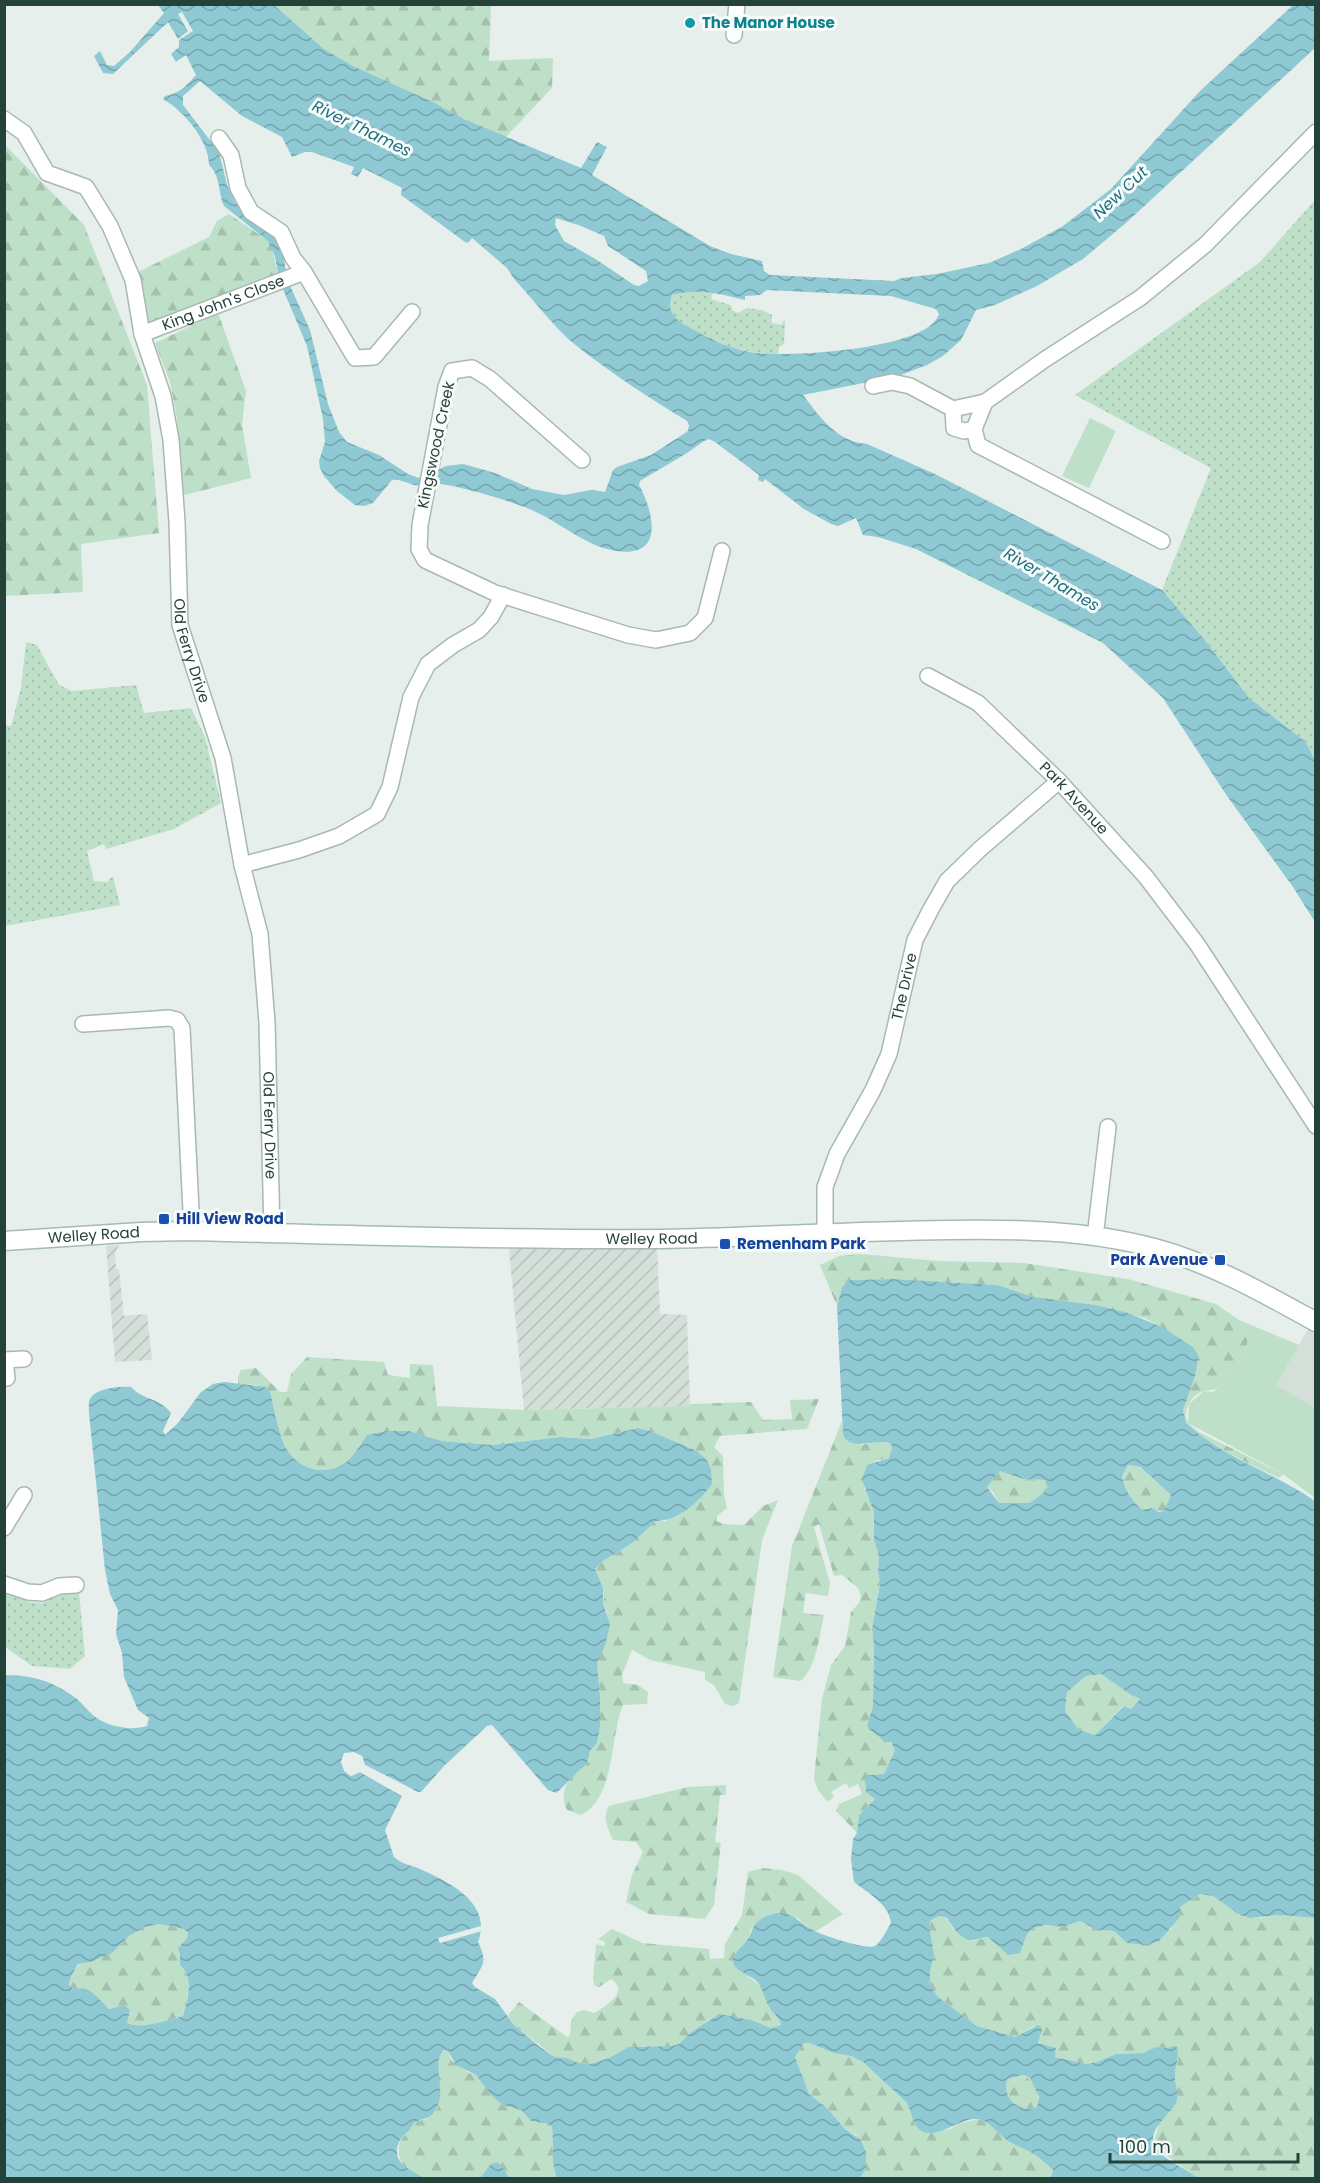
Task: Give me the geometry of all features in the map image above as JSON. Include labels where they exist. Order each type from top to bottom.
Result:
[{"type":"main road","name":"Welley Road","points":[[4,1240],[192,1231],[548,1239],[664,1239],[998,1230],[1067,1233],[1154,1248],[1194,1261],[1315,1320]]},
{"type":"street","points":[[734,35],[737,4]]},
{"type":"street","name":"Old Ferry Drive","points":[[4,119],[24,133],[47,173],[86,187],[110,226],[133,280],[142,334],[163,396],[171,440],[177,522],[180,625],[223,758],[242,865],[260,934],[267,1022],[272,1233]]},
{"type":"street","points":[[873,386],[892,382],[910,386],[953,409],[985,402],[1044,360],[1140,298],[1181,265],[1205,245],[1316,132]]},
{"type":"street","name":"King John's Close","points":[[219,138],[231,155],[238,188],[251,212],[281,232],[293,258],[304,272],[354,358],[374,357],[412,312]]},
{"type":"street","name":"King John's Close","points":[[142,334],[304,272]]},
{"type":"street","name":"Kingswood Creek","points":[[582,460],[490,379],[472,368],[452,371],[446,387],[420,525],[419,549],[425,560],[503,595],[628,635],[656,640],[690,633],[705,618],[722,551]]},
{"type":"street","points":[[985,402],[974,429],[978,445],[1162,541]]},
{"type":"street","points":[[953,409],[954,428],[964,431],[974,429]]},
{"type":"street","points":[[242,865],[299,850],[339,836],[377,814],[390,788],[411,697],[429,664],[453,645],[479,630],[491,617],[503,595]]},
{"type":"street","name":"Park Avenue","points":[[928,676],[978,703],[1059,781],[1146,877],[1197,944],[1316,1126]]},
{"type":"street","name":"The Drive","points":[[825,1234],[825,1187],[837,1154],[873,1090],[889,1054],[915,940],[931,909],[947,881],[980,849],[1059,781]]},
{"type":"street","points":[[83,1024],[169,1018],[177,1020],[182,1028],[192,1231]]},
{"type":"street","points":[[1095,1237],[1108,1127]]},
{"type":"street","points":[[7,1378],[5,1360],[24,1359]]},
{"type":"street","points":[[4,1528],[24,1495]]},
{"type":"street","points":[[4,1584],[28,1592],[42,1593],[59,1586],[76,1585]]},
{"type":"shaded area","points":[[119,1245],[115,1253],[116,1269],[119,1269],[124,1316],[147,1314],[152,1360],[115,1362],[106,1246]]},
{"type":"shaded area","points":[[657,1246],[660,1314],[687,1315],[690,1406],[524,1410],[509,1249]]},
{"type":"shaded area","points":[[1313,1321],[1315,1322],[1315,1408],[1275,1385]]},
{"type":"green space","points":[[274,5],[491,5],[489,61],[553,58],[552,88],[505,138],[353,66],[324,49]]},
{"type":"green space","points":[[5,145],[84,225],[147,385],[159,533],[81,544],[83,592],[5,596]]},
{"type":"green space","points":[[1315,200],[1315,763],[1306,742],[1249,698],[1204,639],[1162,590],[1211,468],[1075,395],[1260,262]]},
{"type":"green space","points":[[229,214],[270,242],[279,277],[151,336],[128,277],[209,237],[217,221]]},
{"type":"green space","points":[[685,291],[713,293],[711,299],[731,305],[732,310],[738,313],[747,308],[762,310],[772,315],[772,323],[782,325],[785,321],[784,344],[779,347],[778,355],[732,348],[706,338],[687,327],[672,315],[669,309],[671,295]]},
{"type":"green space","points":[[218,313],[246,391],[242,425],[251,478],[181,496],[177,418],[170,382],[155,343]]},
{"type":"green space","points":[[1090,418],[1116,431],[1089,488],[1062,476]]},
{"type":"green space","points":[[26,642],[37,645],[59,685],[72,691],[136,685],[144,713],[191,708],[205,737],[221,803],[174,829],[106,849],[104,844],[87,851],[94,881],[107,882],[113,876],[120,905],[5,926],[5,725],[11,726],[21,688]]},
{"type":"green space","points":[[860,1254],[939,1261],[1024,1263],[1128,1279],[1216,1304],[1239,1320],[1249,1337],[1244,1356],[1225,1378],[1222,1386],[1215,1390],[1200,1392],[1192,1399],[1187,1408],[1186,1418],[1190,1425],[1199,1432],[1283,1474],[1279,1478],[1242,1460],[1196,1433],[1186,1424],[1183,1410],[1198,1360],[1193,1347],[1162,1327],[1144,1318],[1096,1305],[1034,1297],[997,1285],[893,1279],[850,1280],[842,1287],[837,1306],[820,1265],[839,1256]]},
{"type":"green space","points":[[1239,1320],[1299,1345],[1276,1385],[1315,1408],[1315,1498],[1283,1474],[1188,1423],[1189,1404],[1204,1391],[1213,1392],[1222,1386],[1225,1378],[1244,1356],[1249,1337]]},
{"type":"green space","points":[[307,1357],[384,1362],[388,1375],[410,1378],[410,1364],[433,1365],[437,1406],[524,1410],[690,1406],[690,1404],[751,1402],[763,1420],[792,1419],[790,1400],[819,1399],[807,1429],[720,1436],[714,1447],[723,1456],[724,1495],[727,1508],[717,1516],[716,1521],[724,1524],[744,1525],[763,1506],[778,1500],[762,1540],[739,1703],[733,1706],[725,1704],[714,1685],[705,1680],[705,1672],[650,1660],[632,1650],[622,1675],[623,1683],[638,1685],[648,1692],[647,1704],[623,1705],[610,1766],[600,1795],[581,1815],[567,1810],[564,1796],[567,1784],[587,1764],[590,1751],[597,1743],[600,1727],[597,1662],[605,1646],[607,1613],[595,1569],[603,1561],[632,1543],[656,1521],[666,1521],[695,1450],[638,1428],[591,1439],[560,1437],[493,1445],[442,1441],[409,1431],[367,1435],[353,1455],[343,1464],[327,1470],[319,1470],[297,1461],[286,1448],[279,1430],[271,1394],[257,1385],[238,1384],[241,1370],[256,1368],[280,1392],[287,1392],[291,1374]]},
{"type":"green space","points":[[842,1421],[843,1435],[861,1445],[879,1441],[891,1444],[892,1448],[889,1458],[875,1461],[864,1488],[871,1500],[874,1512],[874,1540],[879,1556],[880,1584],[872,1629],[873,1706],[867,1726],[890,1742],[895,1750],[884,1774],[869,1775],[869,1794],[875,1799],[859,1815],[857,1833],[836,1811],[839,1804],[862,1794],[858,1784],[849,1788],[846,1783],[831,1792],[834,1797],[828,1802],[818,1790],[814,1779],[822,1699],[831,1665],[845,1646],[851,1612],[859,1603],[861,1596],[858,1588],[846,1578],[841,1575],[834,1576],[819,1524],[814,1527],[830,1583],[828,1596],[806,1593],[803,1613],[824,1615],[814,1660],[800,1681],[773,1677],[792,1546]]},
{"type":"green space","points":[[1128,1465],[1139,1467],[1171,1495],[1165,1511],[1142,1510],[1135,1502],[1122,1476]]},
{"type":"green space","points":[[1000,1471],[1023,1479],[1045,1480],[1048,1489],[1030,1503],[999,1503],[987,1487]]},
{"type":"green space","points":[[4,1591],[29,1602],[41,1603],[59,1595],[79,1592],[85,1656],[70,1669],[32,1666],[5,1647]]},
{"type":"green space","points":[[1101,1674],[1140,1699],[1131,1709],[1123,1706],[1095,1735],[1079,1730],[1065,1711],[1067,1691],[1086,1676]]},
{"type":"green space","points":[[726,1785],[726,1795],[720,1795],[715,1842],[721,1843],[714,1905],[705,1919],[649,1914],[626,1902],[632,1875],[643,1852],[636,1842],[613,1840],[606,1819],[609,1806],[688,1787]]},
{"type":"green space","points":[[762,1868],[782,1870],[798,1875],[843,1914],[815,1932],[797,1918],[751,1929],[748,1939],[734,1958],[736,1968],[761,1986],[769,2008],[782,2022],[778,2028],[771,2028],[751,2020],[711,2018],[679,2044],[628,2047],[609,2058],[590,2064],[555,2057],[514,2025],[508,2015],[519,2002],[567,2037],[570,2035],[571,2021],[577,2012],[584,2010],[594,2013],[614,1998],[618,1989],[611,1979],[599,1987],[595,1986],[593,1979],[596,1944],[604,1946],[605,1942],[598,1939],[612,1929],[642,1943],[709,1949],[710,1959],[724,1958],[725,1944],[742,1915],[748,1872]]},
{"type":"green space","points":[[1200,1894],[1213,1896],[1237,1913],[1260,1918],[1282,1915],[1315,1918],[1315,2178],[1198,2178],[1156,2148],[1154,2142],[1159,2123],[1177,2099],[1174,2076],[1178,2059],[1174,2046],[1156,2047],[1143,2053],[1116,2054],[1086,2064],[1054,2057],[1056,2048],[1038,2043],[1042,2030],[1034,2026],[1015,2037],[977,2026],[938,1997],[930,1985],[934,1955],[929,1925],[931,1920],[939,1916],[947,1919],[953,1929],[973,1941],[988,1937],[1020,1953],[1027,1934],[1033,1928],[1046,1925],[1063,1927],[1080,1921],[1097,1930],[1114,1931],[1127,1943],[1171,1929],[1180,1907]]},
{"type":"green space","points":[[160,1924],[184,1929],[188,1933],[187,1938],[178,1948],[180,1965],[188,1982],[188,1995],[183,2016],[155,2024],[133,2025],[127,2023],[130,2010],[109,2009],[87,1989],[75,1990],[69,1985],[79,1964],[91,1962],[112,1953],[129,1936],[145,1927]]},
{"type":"green space","points":[[803,2043],[810,2043],[863,2062],[906,2102],[915,2125],[933,2133],[979,2119],[987,2122],[1009,2141],[1034,2154],[1053,2170],[1052,2175],[1047,2178],[860,2178],[866,2169],[866,2152],[856,2135],[845,2129],[827,2108],[809,2094],[795,2057]]},
{"type":"green space","points":[[444,2050],[448,2051],[452,2061],[476,2075],[490,2094],[502,2105],[521,2110],[531,2121],[552,2127],[553,2159],[557,2178],[509,2178],[504,2169],[490,2165],[480,2178],[429,2179],[413,2174],[405,2166],[400,2157],[400,2142],[414,2123],[428,2118],[439,2103],[438,2066],[439,2057]]},
{"type":"green space","points":[[1023,2075],[1036,2088],[1037,2107],[1031,2109],[1018,2106],[1009,2098],[1007,2092],[1008,2079]]},
{"type":"water","points":[[158,5],[274,5],[324,49],[353,66],[435,103],[464,119],[581,168],[597,142],[607,147],[592,175],[710,246],[731,254],[762,261],[764,271],[770,275],[894,281],[989,263],[1063,226],[1111,189],[1200,91],[1293,5],[1315,5],[1315,48],[1127,222],[1083,259],[1037,286],[995,305],[976,310],[961,340],[943,356],[927,365],[898,376],[803,395],[830,427],[847,439],[867,444],[935,474],[1162,590],[1204,639],[1249,698],[1306,742],[1316,763],[1315,922],[1293,887],[1227,796],[1163,698],[1103,643],[916,549],[878,537],[863,535],[856,518],[838,526],[831,524],[804,509],[765,479],[763,482],[758,480],[759,475],[709,439],[640,481],[639,485],[649,508],[652,531],[649,541],[642,548],[632,551],[606,549],[533,511],[505,500],[443,484],[414,485],[392,480],[373,503],[364,506],[355,505],[337,491],[320,468],[319,461],[325,442],[323,419],[307,346],[280,282],[275,257],[268,241],[224,206],[216,174],[209,165],[205,146],[200,137],[187,119],[163,99],[182,88],[196,75],[186,55],[176,62],[171,54],[179,47],[179,40],[193,31],[182,12],[178,14],[188,31],[178,39],[168,22],[113,74],[103,73],[94,56],[100,51],[107,65],[114,66],[130,52],[164,13]],"holes":[[[200,81],[242,116],[282,137],[292,157],[312,152],[354,167],[351,174],[358,177],[363,168],[402,188],[401,195],[465,242],[468,243],[472,238],[507,268],[543,312],[573,343],[629,384],[687,421],[688,431],[651,455],[617,467],[613,470],[605,492],[591,490],[564,495],[532,489],[495,473],[463,464],[446,466],[419,478],[408,474],[379,455],[347,442],[339,432],[328,404],[310,330],[287,279],[279,239],[235,202],[227,185],[219,152],[183,105],[183,96]],[[556,218],[604,236],[608,246],[646,271],[648,281],[639,286],[634,285],[564,241],[555,225]],[[767,290],[891,296],[936,309],[939,314],[929,326],[910,336],[885,343],[826,352],[773,354],[748,352],[715,341],[682,323],[674,316],[670,307],[672,295],[681,293],[708,293],[745,300],[745,296],[760,295]]]},
{"type":"water","points":[[893,1279],[997,1285],[1034,1297],[1096,1305],[1128,1313],[1162,1327],[1193,1347],[1197,1353],[1195,1376],[1183,1410],[1186,1423],[1216,1446],[1315,1501],[1315,1918],[1282,1915],[1249,1918],[1237,1913],[1213,1896],[1200,1894],[1180,1907],[1180,1917],[1159,1941],[1147,1945],[1127,1943],[1114,1931],[1097,1930],[1080,1921],[1063,1927],[1046,1925],[1033,1928],[1027,1934],[1020,1953],[1008,1955],[988,1937],[969,1940],[961,1936],[947,1918],[939,1916],[931,1920],[929,1925],[934,1955],[930,1985],[938,1997],[977,2026],[1015,2037],[1038,2025],[1042,2030],[1038,2043],[1056,2048],[1055,2057],[1086,2064],[1116,2054],[1143,2053],[1156,2047],[1177,2047],[1175,2078],[1177,2100],[1159,2124],[1153,2142],[1165,2157],[1198,2178],[1047,2178],[1052,2175],[1053,2170],[1035,2155],[1010,2142],[982,2120],[962,2122],[938,2132],[923,2132],[915,2124],[906,2102],[863,2062],[851,2056],[833,2053],[810,2043],[804,2043],[795,2057],[809,2094],[827,2108],[845,2129],[860,2139],[866,2152],[866,2169],[860,2178],[557,2178],[553,2159],[552,2127],[531,2121],[521,2110],[502,2105],[490,2094],[476,2075],[456,2065],[448,2051],[444,2050],[438,2064],[440,2099],[437,2107],[432,2115],[414,2123],[400,2140],[397,2149],[400,2161],[408,2169],[424,2178],[5,2178],[4,1675],[31,1677],[55,1685],[74,1696],[94,1716],[113,1725],[127,1728],[147,1726],[149,1718],[138,1710],[124,1677],[122,1653],[116,1634],[118,1610],[110,1594],[105,1570],[89,1406],[93,1395],[109,1388],[131,1387],[166,1408],[171,1413],[163,1431],[165,1435],[178,1423],[201,1392],[213,1384],[224,1382],[266,1387],[271,1394],[279,1430],[286,1448],[303,1465],[319,1470],[335,1468],[343,1464],[353,1455],[367,1435],[386,1431],[409,1431],[442,1441],[493,1445],[560,1437],[591,1439],[638,1428],[695,1450],[706,1459],[711,1469],[712,1484],[707,1490],[688,1509],[672,1518],[656,1521],[632,1543],[603,1561],[595,1569],[603,1588],[603,1603],[610,1625],[605,1646],[597,1663],[600,1727],[597,1743],[590,1751],[587,1764],[560,1790],[556,1793],[548,1790],[492,1725],[487,1726],[444,1766],[421,1792],[365,1765],[362,1756],[344,1754],[341,1762],[350,1776],[360,1772],[402,1796],[385,1830],[394,1857],[443,1880],[466,1896],[474,1905],[481,1928],[478,1942],[483,1955],[483,1963],[472,1983],[495,1999],[514,2025],[555,2057],[590,2064],[609,2058],[628,2047],[679,2044],[690,2033],[719,2014],[751,2020],[771,2028],[781,2025],[757,1982],[739,1970],[733,1962],[734,1956],[748,1939],[755,1924],[772,1914],[792,1916],[817,1932],[846,1942],[870,1947],[877,1944],[891,1923],[889,1916],[877,1900],[854,1882],[851,1859],[859,1815],[875,1799],[866,1792],[865,1778],[869,1775],[884,1774],[895,1750],[891,1742],[884,1742],[867,1726],[873,1706],[872,1629],[880,1584],[879,1556],[874,1540],[874,1512],[862,1480],[867,1465],[889,1458],[892,1448],[891,1444],[885,1442],[852,1443],[843,1435],[837,1306],[842,1287],[850,1280]],"holes":[[[1128,1465],[1140,1467],[1171,1495],[1164,1511],[1159,1512],[1152,1508],[1142,1510],[1129,1494],[1122,1476]],[[1000,1471],[1023,1479],[1045,1480],[1048,1489],[1030,1503],[999,1503],[987,1487]],[[1101,1674],[1140,1699],[1131,1709],[1124,1706],[1095,1735],[1079,1730],[1065,1711],[1067,1692],[1086,1676]],[[160,1924],[184,1929],[188,1933],[187,1938],[178,1948],[180,1965],[188,1982],[188,1995],[183,2016],[155,2024],[133,2025],[127,2023],[130,2010],[127,2007],[109,2009],[89,1991],[80,1988],[75,1990],[69,1985],[78,1964],[91,1962],[112,1953],[129,1936],[145,1927]],[[1023,2075],[1030,2078],[1039,2097],[1037,2107],[1031,2109],[1018,2106],[1009,2098],[1006,2086],[1008,2079]]]},
{"type":"water","points":[[497,2162],[509,2178],[480,2178],[490,2165]]},
{"type":"pier","points":[[354,1752],[362,1756],[365,1765],[408,1787],[407,1789],[363,1767],[360,1758],[353,1755],[346,1756],[344,1762],[346,1769],[351,1773],[361,1769],[404,1794],[402,1796],[360,1772],[351,1776],[344,1771],[341,1762],[344,1753]]},
{"type":"pier","points":[[481,1926],[482,1931],[440,1943],[438,1938]]},
{"type":"place","name":"The Manor House","points":[[690,23]]},
{"type":"place","name":"Hill View Road","points":[[164,1219]]},
{"type":"place","name":"Remenham Park","points":[[725,1244]]},
{"type":"place","name":"Park Avenue","points":[[1220,1260]]},
{"type":"water label","name":"River Thames","points":[[362,128]]},
{"type":"water label","name":"New Cut","points":[[1120,192]]},
{"type":"water label","name":"River Thames","points":[[1052,579]]}]
